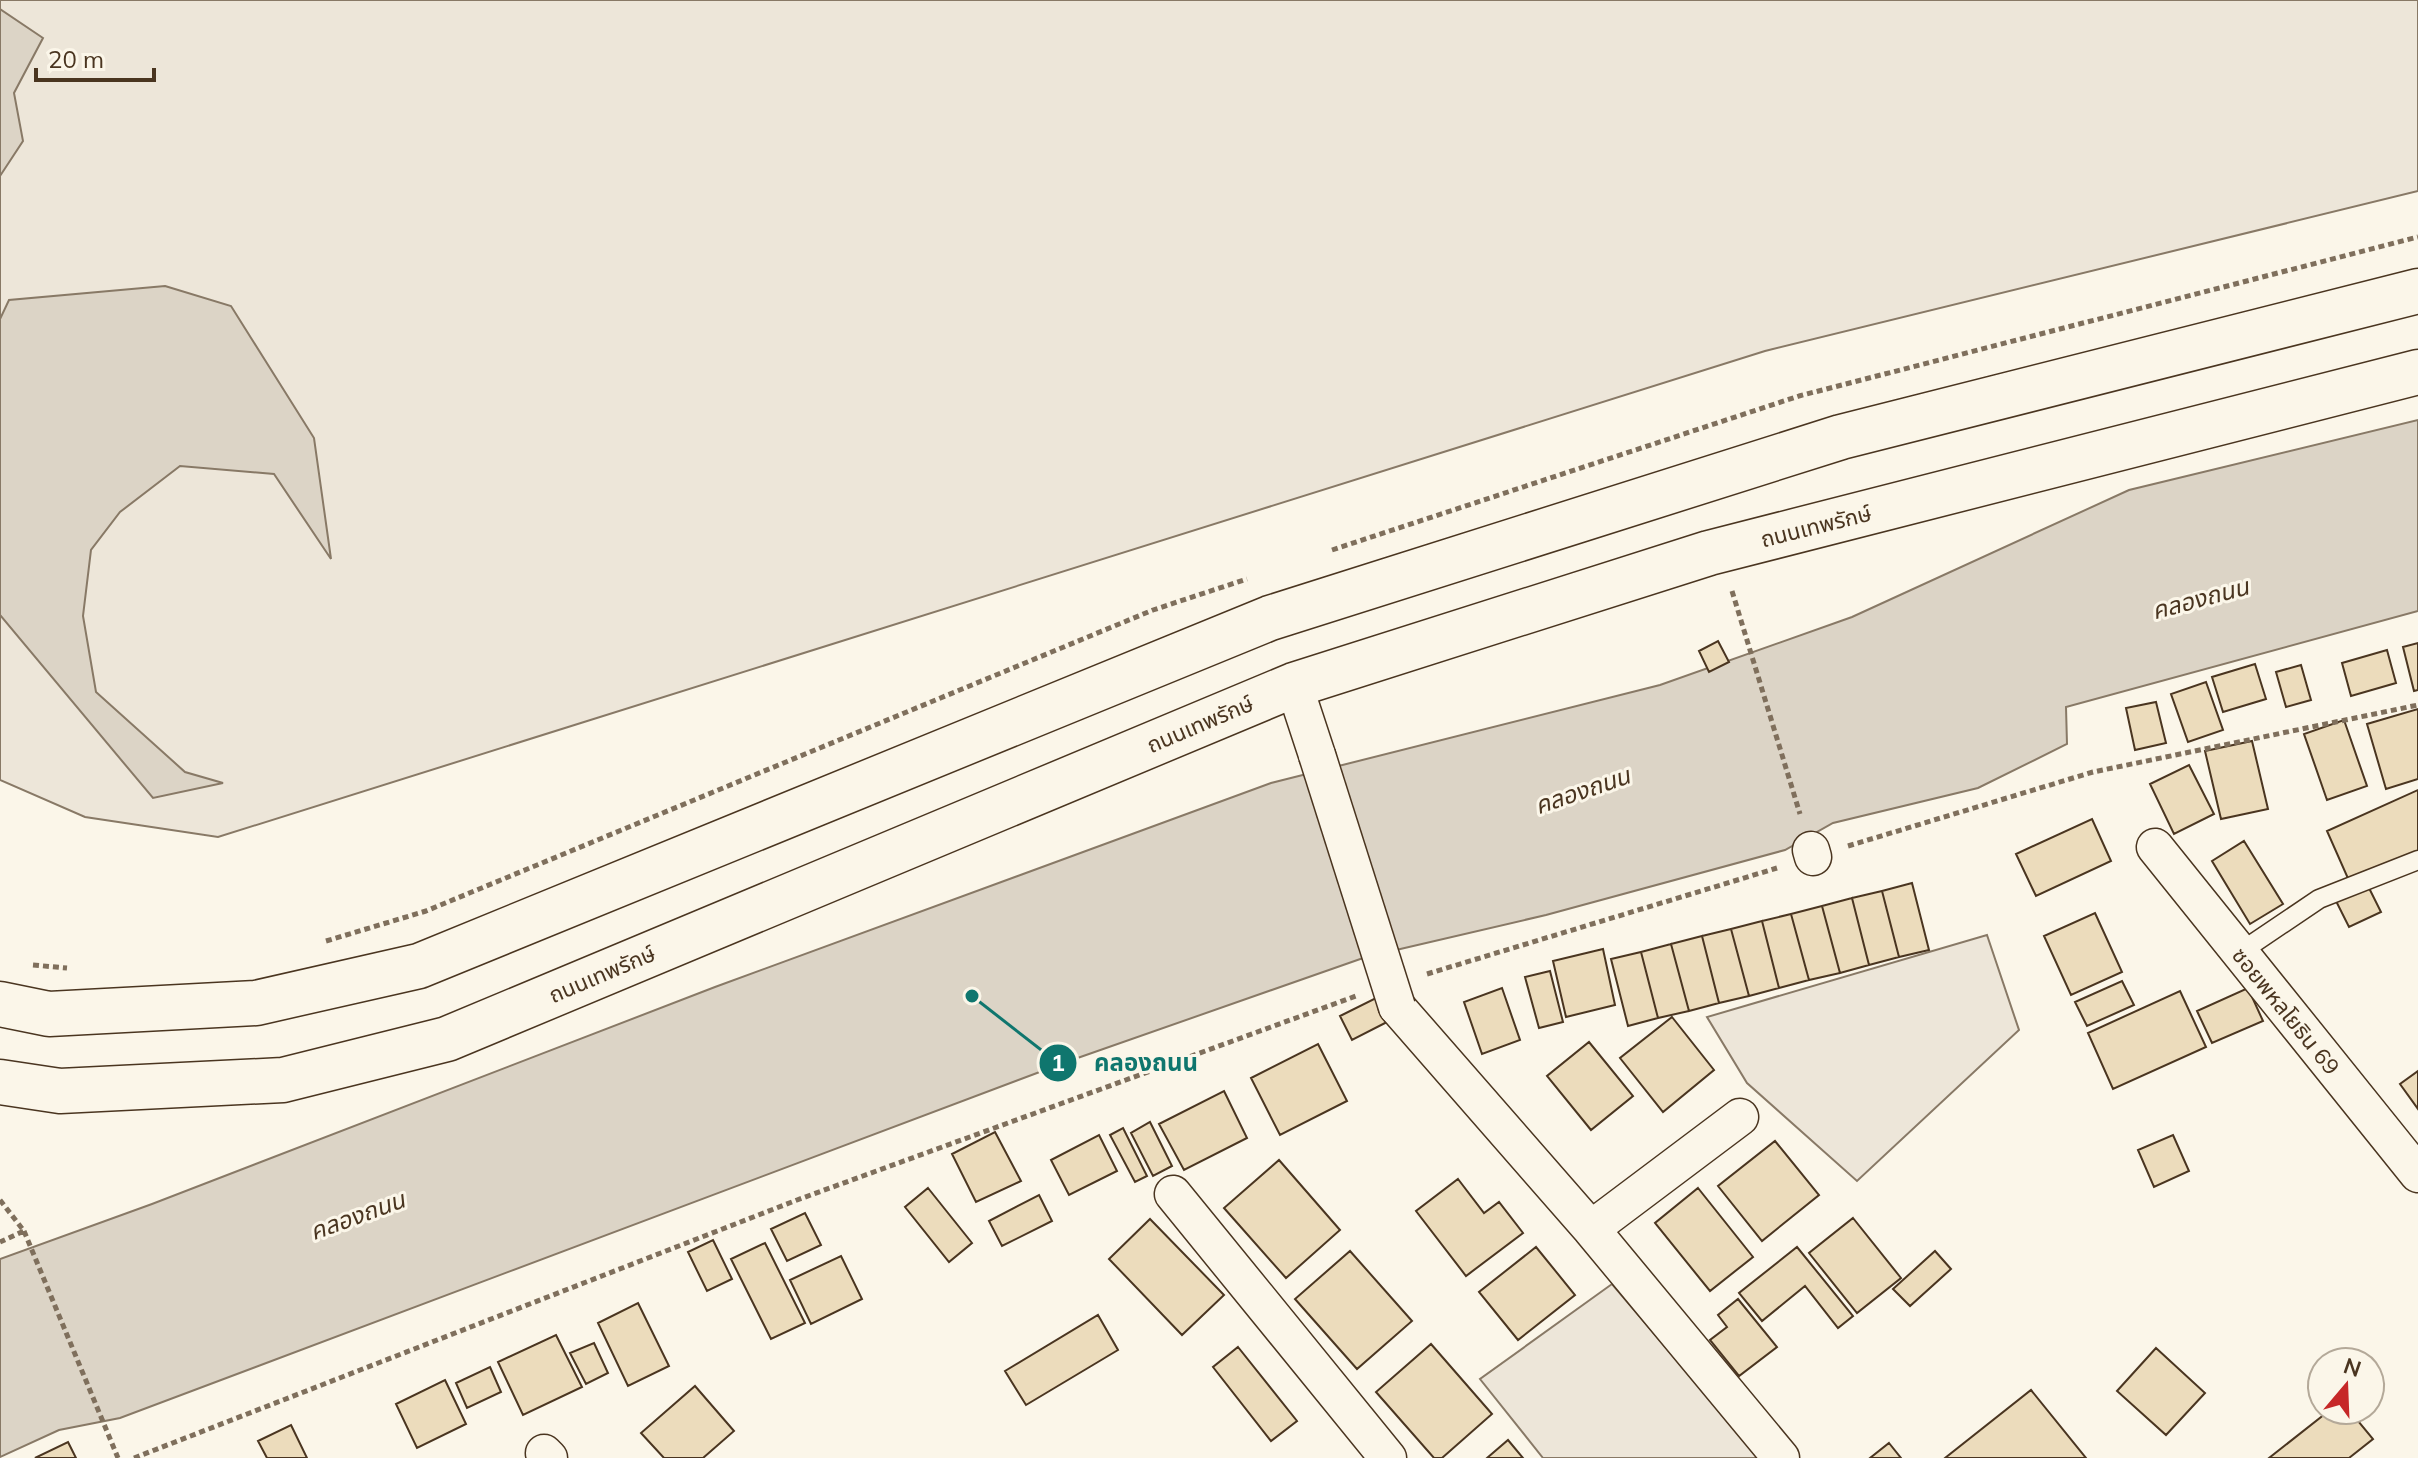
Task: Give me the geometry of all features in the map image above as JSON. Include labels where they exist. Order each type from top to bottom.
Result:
[{"type":"main road","points":[[0,1004],[49,1014],[256,1003],[419,966],[1270,618],[1841,437],[2418,291]]},
{"type":"main road","name":"ถนนเทพรักษ์","points":[[0,1082],[60,1091],[283,1080],[447,1039],[1294,685],[1709,553],[2418,372]]},
{"type":"street","points":[[1294,685],[1317,755],[1381,1000],[1591,1229],[1781,1458]]},
{"type":"street","name":"ซอยพหลโยธิน 69","points":[[2155,847],[2418,1174]]},
{"type":"street","points":[[1591,1229],[1740,1117]]},
{"type":"street","points":[[1173,1194],[1388,1458]]},
{"type":"lane","points":[[2239,953],[2319,899],[2418,860]]},
{"type":"path","points":[[1728,580],[1812,853]]},
{"type":"path","points":[[1425,974],[1812,853],[2093,772],[2418,705]]},
{"type":"path","points":[[134,1458],[797,1200],[1381,1000]]},
{"type":"path","points":[[0,1200],[24,1231],[118,1458]]},
{"type":"path","points":[[0,1242],[24,1231]]},
{"type":"shaded area","points":[[0,0],[2418,0],[2418,191],[1765,351],[218,837],[85,817],[0,780]]},
{"type":"shaded area","points":[[1987,935],[2019,1030],[1857,1181],[1747,1083],[1707,1017]]},
{"type":"shaded area","points":[[1612,1284],[1760,1458],[1543,1458],[1480,1379]]},
{"type":"water","points":[[0,9],[43,38],[14,93],[23,141],[0,176]]},
{"type":"water","points":[[165,286],[231,306],[314,438],[331,559],[274,474],[180,466],[120,512],[91,550],[83,616],[96,692],[185,772],[223,783],[153,798],[0,615],[0,319],[9,300]]},
{"type":"water","points":[[2418,420],[2418,611],[2066,707],[2067,744],[1978,788],[1833,823],[1785,850],[1546,915],[1366,957],[1069,1061],[120,1418],[59,1430],[0,1457],[0,1259],[152,1204],[715,987],[1271,783],[1660,685],[1852,617],[2129,490]]},
{"type":"building","points":[[1718,641],[1729,662],[1709,672],[1699,651]]},
{"type":"building","points":[[2418,643],[2418,690],[2414,691],[2403,647]]},
{"type":"building","points":[[2387,650],[2396,683],[2351,696],[2342,663]]},
{"type":"building","points":[[2255,664],[2266,699],[2223,712],[2212,677]]},
{"type":"building","points":[[2301,665],[2311,700],[2286,707],[2276,672]]},
{"type":"building","points":[[2206,682],[2223,730],[2188,742],[2171,694]]},
{"type":"building","points":[[2156,702],[2166,743],[2135,750],[2126,708]]},
{"type":"building","points":[[2418,709],[2418,779],[2386,789],[2367,724]]},
{"type":"building","points":[[2344,720],[2367,786],[2327,800],[2304,734]]},
{"type":"building","points":[[2252,741],[2268,809],[2221,819],[2205,751]]},
{"type":"building","points":[[2189,765],[2214,814],[2174,834],[2150,784]]},
{"type":"building","points":[[2418,790],[2418,853],[2350,883],[2327,831]]},
{"type":"building","points":[[2092,819],[2111,861],[2036,896],[2016,854]]},
{"type":"building","points":[[2244,841],[2283,904],[2250,924],[2212,861]]},
{"type":"building","points":[[1912,883],[1929,950],[1899,957],[1882,891]]},
{"type":"building","points":[[2367,884],[2381,912],[2349,927],[2335,899]]},
{"type":"building","points":[[1882,891],[1899,957],[1869,965],[1852,898]]},
{"type":"building","points":[[1852,898],[1869,965],[1840,973],[1822,906]]},
{"type":"building","points":[[1822,906],[1840,973],[1809,980],[1791,914]]},
{"type":"building","points":[[2095,913],[2122,972],[2071,995],[2044,936]]},
{"type":"building","points":[[1791,914],[1809,980],[1779,988],[1762,921]]},
{"type":"building","points":[[1762,921],[1779,988],[1749,996],[1731,929]]},
{"type":"building","points":[[1731,929],[1749,996],[1719,1003],[1702,936]]},
{"type":"building","points":[[1702,936],[1719,1003],[1689,1011],[1671,944]]},
{"type":"building","points":[[1671,944],[1689,1011],[1658,1018],[1641,952]]},
{"type":"building","points":[[1603,949],[1615,1005],[1566,1017],[1553,961]]},
{"type":"building","points":[[1641,952],[1658,1018],[1628,1026],[1611,959]]},
{"type":"building","points":[[1550,971],[1563,1022],[1539,1028],[1525,977]]},
{"type":"building","points":[[2122,981],[2134,1005],[2087,1026],[2075,1002]]},
{"type":"building","points":[[1502,988],[1520,1040],[1482,1054],[1464,1002]]},
{"type":"building","points":[[2248,988],[2263,1021],[2212,1043],[2197,1011]]},
{"type":"building","points":[[2180,991],[2206,1047],[2113,1089],[2088,1033]]},
{"type":"building","points":[[1376,998],[1389,1021],[1352,1040],[1340,1016]]},
{"type":"building","points":[[1672,1017],[1714,1070],[1663,1112],[1620,1058]]},
{"type":"building","points":[[1589,1042],[1633,1096],[1591,1130],[1547,1076]]},
{"type":"building","points":[[1318,1044],[1347,1101],[1280,1135],[1251,1078]]},
{"type":"building","points":[[2418,1071],[2418,1109],[2400,1084]]},
{"type":"building","points":[[1224,1091],[1247,1138],[1184,1170],[1159,1124]]},
{"type":"building","points":[[1150,1122],[1172,1166],[1153,1176],[1131,1133]]},
{"type":"building","points":[[1123,1128],[1147,1176],[1135,1182],[1110,1135]]},
{"type":"building","points":[[995,1132],[1021,1181],[976,1202],[952,1154]]},
{"type":"building","points":[[1099,1135],[1117,1171],[1069,1195],[1051,1160]]},
{"type":"building","points":[[2173,1135],[2189,1171],[2154,1187],[2138,1150]]},
{"type":"building","points":[[1775,1141],[1819,1195],[1762,1241],[1718,1186]]},
{"type":"building","points":[[1279,1160],[1340,1230],[1286,1278],[1224,1208]]},
{"type":"building","points":[[1458,1179],[1484,1213],[1499,1202],[1523,1233],[1466,1276],[1416,1211]]},
{"type":"building","points":[[928,1188],[972,1243],[949,1262],[905,1207]]},
{"type":"building","points":[[1698,1188],[1753,1257],[1710,1291],[1655,1223]]},
{"type":"building","points":[[1039,1195],[1052,1221],[1002,1246],[989,1221]]},
{"type":"building","points":[[805,1213],[821,1245],[787,1261],[771,1229]]},
{"type":"building","points":[[1853,1218],[1901,1278],[1857,1313],[1809,1253]]},
{"type":"building","points":[[1150,1219],[1224,1295],[1182,1335],[1109,1259]]},
{"type":"building","points":[[713,1240],[732,1279],[707,1291],[688,1252]]},
{"type":"building","points":[[765,1243],[805,1323],[771,1339],[731,1259]]},
{"type":"building","points":[[1536,1247],[1575,1295],[1518,1340],[1479,1292]]},
{"type":"building","points":[[1797,1247],[1853,1316],[1838,1328],[1805,1286],[1762,1321],[1739,1293]]},
{"type":"building","points":[[1350,1251],[1412,1321],[1357,1369],[1295,1299]]},
{"type":"building","points":[[1935,1251],[1951,1269],[1910,1306],[1893,1289]]},
{"type":"building","points":[[841,1256],[862,1299],[811,1324],[790,1280]]},
{"type":"building","points":[[1738,1299],[1777,1347],[1739,1376],[1710,1340],[1727,1327],[1718,1315]]},
{"type":"building","points":[[638,1303],[669,1366],[628,1386],[598,1323]]},
{"type":"building","points":[[1098,1315],[1118,1350],[1026,1405],[1005,1371]]},
{"type":"building","points":[[556,1335],[582,1387],[523,1415],[498,1362]]},
{"type":"building","points":[[594,1343],[608,1373],[586,1384],[570,1353]]},
{"type":"building","points":[[1431,1344],[1492,1414],[1442,1458],[1434,1458],[1376,1392]]},
{"type":"building","points":[[1238,1347],[1297,1421],[1271,1441],[1213,1367]]},
{"type":"building","points":[[2156,1348],[2205,1393],[2166,1435],[2117,1391]]},
{"type":"building","points":[[490,1367],[501,1392],[467,1408],[456,1383]]},
{"type":"building","points":[[445,1380],[466,1424],[417,1448],[396,1404]]},
{"type":"building","points":[[695,1386],[734,1431],[703,1458],[664,1458],[641,1433]]},
{"type":"building","points":[[2031,1390],[2086,1458],[1945,1458]]},
{"type":"building","points":[[291,1425],[307,1458],[267,1458],[258,1441]]},
{"type":"building","points":[[2310,1426],[2362,1426],[2373,1439],[2349,1458],[2269,1458]]},
{"type":"building","points":[[1508,1440],[1523,1458],[1487,1458]]},
{"type":"building","points":[[68,1442],[76,1458],[35,1458]]},
{"type":"building","points":[[1889,1443],[1901,1458],[1870,1458]]},
{"type":"place","name":"คลองถนน","points":[[972,996]]}]
